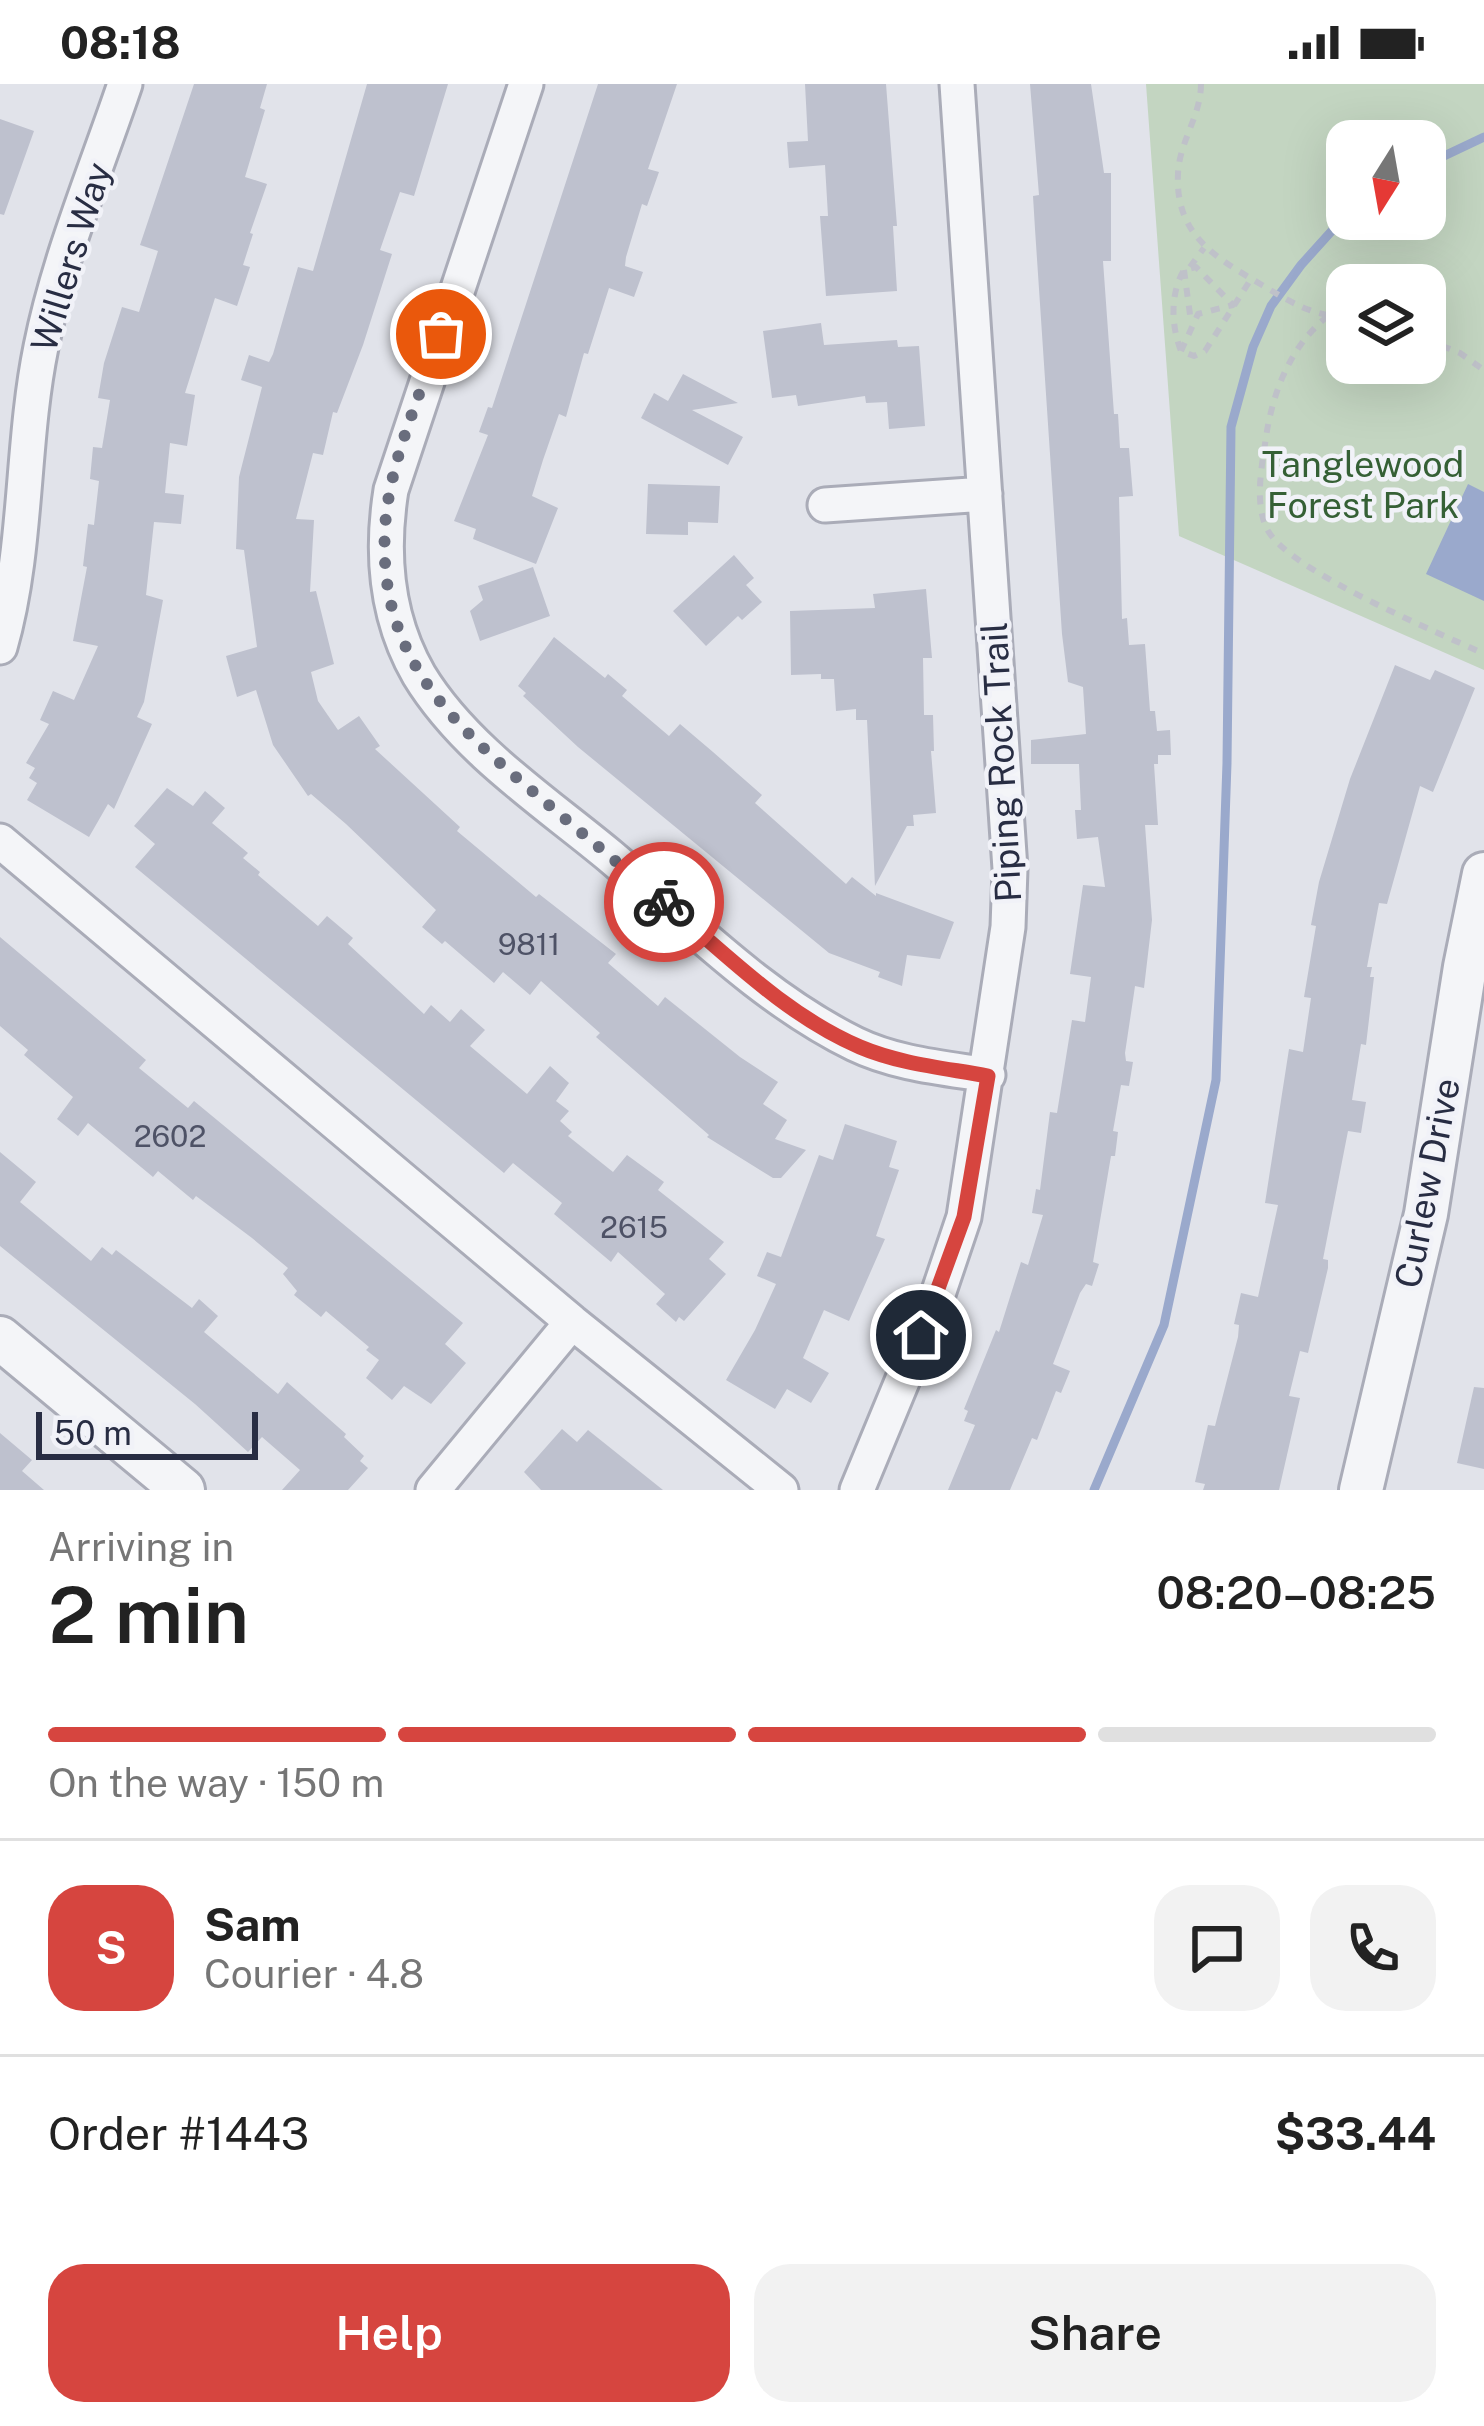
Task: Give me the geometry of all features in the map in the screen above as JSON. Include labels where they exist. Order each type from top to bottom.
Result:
[{"type":"street","name":"Willers Way","points":[[0,647],[13,591],[40,348],[125,84]]},
{"type":"street","points":[[526,84],[391,490],[385,560],[401,635],[419,675],[468,737],[794,1009],[862,1048],[988,1076]]},
{"type":"street","name":"Piping Rock Trail","points":[[857,1490],[964,1217],[1008,927],[1010,868],[957,84]]},
{"type":"street","points":[[825,505],[985,494]]},
{"type":"street","points":[[0,841],[572,1322],[781,1490]]},
{"type":"street","name":"Curlew Drive","points":[[1361,1490],[1426,1214],[1484,874]]},
{"type":"street","points":[[433,1490],[572,1322]]},
{"type":"street","points":[[0,1338],[183,1490]]},
{"type":"path","points":[[1201,84],[1200,105],[1178,176],[1186,214],[1204,248],[1300,308],[1326,315]]},
{"type":"path","points":[[1181,351],[1174,326],[1176,291],[1204,248]]},
{"type":"path","points":[[1187,269],[1206,274],[1233,305]]},
{"type":"path","points":[[1187,269],[1191,326]]},
{"type":"path","points":[[1181,351],[1194,356],[1205,351],[1251,279]]},
{"type":"path","points":[[1181,351],[1198,314],[1233,305]]},
{"type":"path","points":[[1326,318],[1292,358],[1269,418],[1260,490],[1268,530],[1284,550],[1322,574],[1484,653]]},
{"type":"path","points":[[1446,347],[1481,368]]},
{"type":"green space","name":"Tanglewood Forest Park","points":[[1146,84],[1484,84],[1484,670],[1179,536]]},
{"type":"water","points":[[1468,484],[1484,492],[1484,601],[1426,574]]},
{"type":"building","points":[[194,84],[267,84],[260,108],[265,110],[245,177],[267,184],[250,233],[243,265],[250,267],[237,306],[215,298],[185,393],[195,395],[187,446],[170,443],[165,493],[184,495],[181,524],[154,522],[146,595],[163,600],[137,717],[152,724],[114,809],[108,804],[89,837],[27,800],[37,783],[29,778],[35,768],[26,763],[49,724],[40,720],[53,691],[74,700],[98,646],[73,641],[87,567],[83,566],[88,524],[94,525],[99,481],[90,479],[93,447],[102,448],[110,400],[98,398],[122,307],[139,312],[158,251],[140,245]]},
{"type":"building","points":[[367,84],[448,84],[414,196],[400,192],[380,250],[392,254],[363,345],[337,413],[333,412],[323,455],[313,453],[296,519],[314,520],[310,592],[316,591],[334,664],[311,672],[318,701],[338,730],[359,716],[380,746],[375,749],[460,827],[457,831],[536,897],[539,894],[616,954],[608,963],[658,1006],[665,997],[778,1082],[763,1104],[787,1120],[775,1139],[806,1150],[781,1178],[773,1178],[707,1137],[541,981],[530,995],[503,972],[494,983],[422,927],[436,910],[346,824],[308,796],[273,745],[256,690],[237,697],[226,656],[257,647],[244,550],[236,549],[239,477],[262,387],[241,380],[249,355],[269,362],[298,267],[313,271]]},
{"type":"building","points":[[598,84],[677,84],[648,169],[659,172],[647,206],[642,204],[626,257],[625,266],[643,272],[634,297],[609,288],[566,417],[559,414],[532,496],[558,508],[536,564],[473,539],[476,529],[454,521],[488,435],[479,432],[488,407],[492,408]]},
{"type":"building","points":[[805,84],[886,84],[897,291],[826,296],[820,216],[828,216],[825,165],[789,168],[787,142],[808,141]]},
{"type":"building","points":[[1030,84],[1091,84],[1104,173],[1111,173],[1111,261],[1103,261],[1114,414],[1118,414],[1120,448],[1129,448],[1133,496],[1119,497],[1122,619],[1127,618],[1129,645],[1145,644],[1150,711],[1155,711],[1157,731],[1170,730],[1171,755],[1158,755],[1158,764],[1154,764],[1158,825],[1145,825],[1152,920],[1144,988],[1135,986],[1125,1053],[1126,1061],[1133,1062],[1129,1086],[1121,1085],[1113,1131],[1118,1132],[1115,1156],[1111,1156],[1093,1262],[1099,1264],[1092,1286],[1086,1284],[1080,1293],[1053,1364],[1070,1371],[1061,1393],[1056,1391],[1037,1440],[1032,1438],[1010,1490],[948,1490],[975,1425],[964,1421],[968,1411],[964,1409],[996,1330],[999,1332],[1021,1262],[1028,1265],[1043,1215],[1032,1213],[1036,1189],[1040,1190],[1050,1112],[1057,1113],[1072,1020],[1085,1022],[1091,977],[1070,974],[1083,885],[1105,887],[1098,837],[1077,839],[1079,764],[1031,764],[1031,740],[1086,734],[1083,687],[1068,682],[1062,634]]},
{"type":"building","points":[[0,119],[34,131],[4,215],[0,214]]},
{"type":"building","points":[[821,323],[824,345],[897,340],[898,347],[919,346],[925,426],[889,429],[887,402],[866,403],[865,396],[798,406],[796,395],[772,398],[763,331]]},
{"type":"building","points":[[683,374],[738,403],[692,410],[743,437],[728,465],[641,418],[654,393],[668,401]]},
{"type":"building","points":[[648,484],[720,486],[718,523],[688,522],[688,535],[646,534]]},
{"type":"building","points":[[734,555],[754,578],[746,585],[762,602],[742,620],[738,616],[706,646],[673,611]]},
{"type":"building","points":[[533,567],[550,616],[480,641],[470,611],[483,600],[478,586]]},
{"type":"building","points":[[926,589],[932,658],[923,658],[924,715],[933,715],[936,813],[913,815],[914,826],[907,826],[875,886],[867,720],[856,720],[856,709],[836,711],[834,679],[821,679],[821,674],[791,675],[790,611],[875,608],[873,594]]},
{"type":"building","points":[[554,637],[627,690],[622,696],[669,736],[680,724],[762,795],[755,803],[846,884],[852,877],[876,896],[954,922],[940,959],[907,955],[902,986],[878,977],[880,972],[829,953],[578,747],[518,686]]},
{"type":"building","points":[[1395,665],[1430,680],[1435,670],[1475,688],[1433,792],[1420,786],[1387,904],[1379,903],[1367,967],[1372,967],[1370,977],[1374,977],[1366,1045],[1361,1044],[1352,1100],[1366,1102],[1361,1133],[1348,1131],[1323,1259],[1328,1260],[1328,1268],[1308,1353],[1300,1351],[1289,1396],[1300,1398],[1279,1490],[1203,1490],[1205,1484],[1195,1482],[1208,1425],[1215,1426],[1238,1337],[1239,1325],[1234,1324],[1241,1293],[1258,1297],[1278,1205],[1265,1203],[1289,1049],[1303,1052],[1311,998],[1304,997],[1319,882],[1350,779]]},
{"type":"building","points":[[167,788],[193,806],[205,791],[225,808],[212,823],[248,853],[243,858],[258,875],[318,926],[327,916],[353,938],[348,944],[424,1014],[431,1005],[450,1022],[461,1009],[485,1030],[470,1046],[527,1094],[550,1066],[569,1083],[556,1101],[569,1111],[560,1121],[572,1132],[568,1136],[613,1172],[627,1155],[664,1182],[658,1190],[724,1242],[709,1259],[726,1274],[684,1321],[679,1317],[676,1322],[656,1304],[665,1294],[618,1252],[611,1262],[554,1214],[562,1203],[513,1163],[504,1173],[135,867],[155,844],[134,826]]},
{"type":"building","points":[[0,937],[146,1060],[139,1068],[188,1108],[194,1101],[463,1323],[445,1344],[466,1363],[431,1404],[404,1386],[392,1400],[366,1378],[379,1360],[366,1350],[369,1347],[326,1311],[321,1317],[294,1295],[297,1291],[283,1274],[288,1268],[252,1238],[158,1171],[153,1177],[88,1123],[78,1136],[57,1119],[73,1097],[24,1055],[28,1050],[0,1026]]},
{"type":"building","points":[[845,1124],[897,1141],[889,1167],[899,1170],[876,1236],[885,1239],[849,1321],[824,1310],[803,1358],[829,1373],[811,1403],[787,1389],[775,1409],[726,1380],[776,1284],[757,1276],[767,1252],[781,1257],[819,1155],[833,1160]]},
{"type":"building","points":[[0,1152],[36,1182],[20,1202],[91,1261],[102,1247],[112,1255],[116,1250],[192,1308],[199,1299],[218,1316],[204,1332],[278,1394],[287,1382],[346,1434],[368,1468],[348,1490],[282,1490],[300,1470],[262,1437],[248,1452],[0,1246]]},
{"type":"building","points":[[1474,1387],[1484,1388],[1484,1469],[1457,1463]]},
{"type":"building","points":[[562,1429],[577,1442],[588,1430],[663,1490],[541,1490],[524,1472]]},
{"type":"building","points":[[0,1433],[32,1460],[22,1471],[44,1490],[0,1490]]},
{"type":"waterway","points":[[1446,155],[1484,137]]},
{"type":"waterway","points":[[1094,1490],[1164,1325],[1216,1080],[1227,763],[1231,427],[1253,347],[1271,306],[1326,237]]},
{"type":"way so far","points":[[441,334],[399,459],[386,525],[385,560],[401,635],[419,675],[468,737],[664,902]]},
{"type":"route","points":[[664,902],[755,979],[828,1031],[862,1048],[906,1061],[988,1076],[964,1217],[921,1335]]}]
